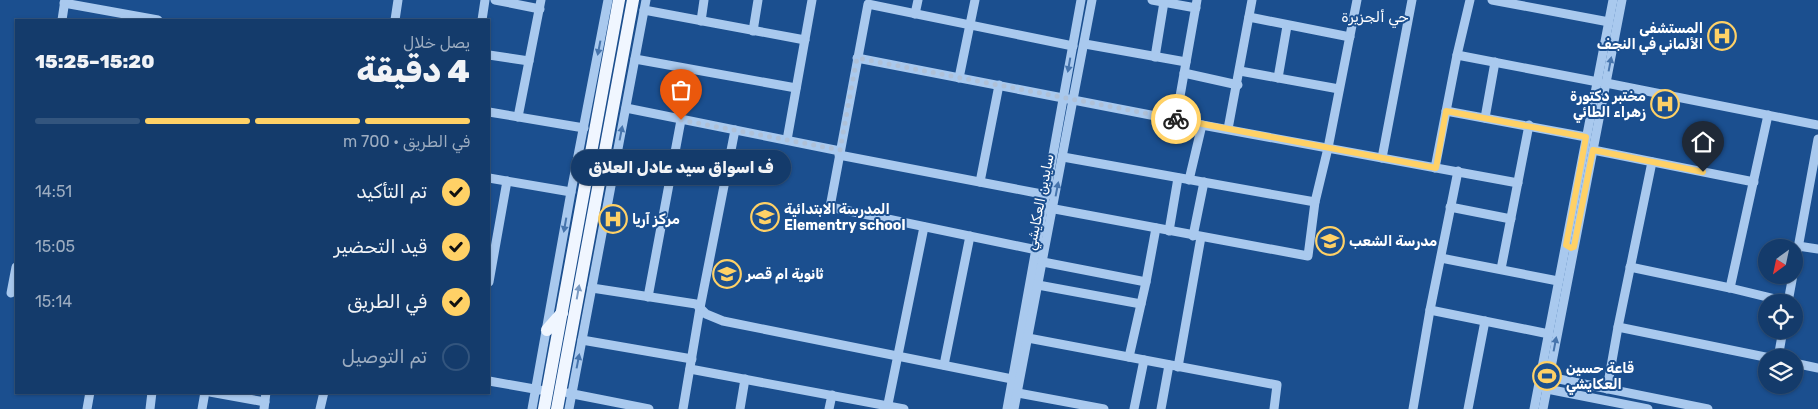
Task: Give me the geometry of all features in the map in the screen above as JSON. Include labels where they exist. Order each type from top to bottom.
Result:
[{"type":"main road","points":[[557,409],[566,392],[581,312],[598,149],[590,128],[619,0]]},
{"type":"main road","points":[[544,409],[542,390],[562,313],[598,149],[609,127],[633,0]]},
{"type":"main road","points":[[590,128],[602,130],[609,127]]},
{"type":"main road","points":[[547,330],[562,313]]},
{"type":"street","points":[[395,19],[398,0]]},
{"type":"street","points":[[482,19],[485,0]]},
{"type":"street","points":[[496,0],[540,4],[518,117]]},
{"type":"street","points":[[532,409],[542,390],[547,330],[571,192],[590,128],[608,0]]},
{"type":"street","points":[[569,409],[566,392],[582,340],[581,312],[592,288],[646,0]]},
{"type":"street","points":[[701,21],[704,0]]},
{"type":"street","points":[[753,31],[758,0]]},
{"type":"street","points":[[787,140],[812,0]]},
{"type":"street","points":[[915,14],[918,0]]},
{"type":"street","points":[[960,78],[975,0]]},
{"type":"street","name":"سايدين العكايشي","points":[[1014,409],[1012,379],[1043,262],[1049,208],[1046,195],[1081,0]]},
{"type":"street","name":"سايدين العكايشي","points":[[1007,409],[1014,393],[1028,338],[1027,322],[1037,250],[1063,157],[1092,0]]},
{"type":"street","points":[[1152,0],[1196,4],[1176,119]]},
{"type":"street","points":[[1228,129],[1238,85],[1252,0]]},
{"type":"street","points":[[1049,208],[1308,256],[1315,202],[1328,148],[1357,0]]},
{"type":"street","points":[[1382,158],[1412,0]]},
{"type":"street","points":[[1436,168],[1457,55],[1470,0]]},
{"type":"street","points":[[1492,0],[1609,22]]},
{"type":"street","points":[[1570,246],[1593,150],[1613,0]]},
{"type":"street","points":[[1543,409],[1586,137],[1602,83],[1622,0]]},
{"type":"street","points":[[62,19],[65,2],[153,19]]},
{"type":"street","points":[[1155,57],[1164,2]]},
{"type":"street","points":[[1037,250],[830,207],[868,4],[1073,46]]},
{"type":"street","points":[[644,10],[805,40]]},
{"type":"street","points":[[1249,17],[1350,37]]},
{"type":"street","points":[[1278,78],[1287,26]]},
{"type":"street","points":[[1085,44],[1186,62]]},
{"type":"street","points":[[490,55],[529,61]]},
{"type":"street","points":[[1457,55],[1818,125]]},
{"type":"street","points":[[857,58],[1202,125],[1518,183]]},
{"type":"street","points":[[635,59],[796,88]]},
{"type":"street","points":[[1486,118],[1495,62]]},
{"type":"street","points":[[1240,71],[1339,89]]},
{"type":"street","points":[[1184,73],[1238,85]]},
{"type":"street","points":[[980,182],[998,85]]},
{"type":"street","points":[[626,108],[1046,195]]},
{"type":"street","points":[[1446,111],[1586,137]]},
{"type":"street","points":[[490,112],[590,128]]},
{"type":"street","points":[[1730,288],[1768,115]]},
{"type":"street","points":[[648,297],[681,120]]},
{"type":"street","points":[[1189,180],[1202,125]]},
{"type":"street","points":[[1501,269],[1529,126]]},
{"type":"street","points":[[683,409],[700,308],[735,130]]},
{"type":"street","points":[[1799,239],[1818,139]]},
{"type":"street","points":[[1593,150],[1754,182]]},
{"type":"street","points":[[1063,157],[1315,202]]},
{"type":"street","points":[[1608,389],[1618,327],[1652,162]]},
{"type":"street","points":[[1412,409],[1458,172]]},
{"type":"street","points":[[490,178],[571,192]]},
{"type":"street","points":[[1169,231],[1178,178]]},
{"type":"street","points":[[490,276],[507,181]]},
{"type":"street","points":[[1161,409],[1173,366],[1197,236],[1204,182]]},
{"type":"street","points":[[1450,207],[1511,219]]},
{"type":"street","points":[[887,408],[924,227]]},
{"type":"street","points":[[1129,357],[1156,228]]},
{"type":"street","points":[[944,365],[970,236]]},
{"type":"street","points":[[1803,247],[1818,249]]},
{"type":"street","points":[[1441,258],[1558,281]]},
{"type":"street","points":[[1534,409],[1558,281],[1568,258]]},
{"type":"street","points":[[1043,262],[1146,282]]},
{"type":"street","points":[[1630,267],[1758,295]]},
{"type":"street","points":[[0,291],[13,294],[15,276]]},
{"type":"street","points":[[1038,285],[1141,304]]},
{"type":"street","points":[[592,288],[696,304],[706,314],[723,321],[1012,379]]},
{"type":"street","points":[[1430,310],[1549,334]]},
{"type":"street","points":[[1468,409],[1484,321]]},
{"type":"street","points":[[1618,327],[1758,356]]},
{"type":"street","points":[[1028,338],[1277,385],[1274,409]]},
{"type":"street","points":[[582,340],[692,359]]},
{"type":"street","points":[[1134,409],[1144,360]]},
{"type":"street","points":[[1803,364],[1818,368]]},
{"type":"street","points":[[690,368],[832,395],[887,408],[904,409]]},
{"type":"street","points":[[1549,377],[1708,409]]},
{"type":"street","points":[[740,409],[745,379]]},
{"type":"street","points":[[490,381],[542,390]]},
{"type":"street","points":[[1547,389],[1648,409]]},
{"type":"street","points":[[566,392],[628,407],[649,409]]},
{"type":"street","points":[[1014,393],[1104,409]]},
{"type":"street","points":[[87,409],[90,394]]},
{"type":"street","points":[[150,409],[152,394]]},
{"type":"street","points":[[202,409],[205,394]]},
{"type":"street","points":[[218,394],[264,406]]},
{"type":"street","points":[[320,409],[324,394]]},
{"type":"street","points":[[829,409],[832,395]]},
{"type":"way so far","points":[[681,120],[840,150],[857,58],[1176,119]]},
{"type":"place","name":"المستشفى الألماني في النجف","points":[[1722,36]]},
{"type":"place","name":"مختبر دكتورة زهراء الطائي","points":[[1665,104]]},
{"type":"place","name":"ف اسواق سيد عادل العلاق","points":[[681,120]]},
{"type":"place","name":"المدرسة الابتدائية Elementry school","points":[[765,217]]},
{"type":"place","name":"مركز آريا","points":[[613,219]]},
{"type":"place","name":"مدرسة الشعب","points":[[1330,241]]},
{"type":"place","name":"ثانوية ام قصر","points":[[727,274]]},
{"type":"place","name":"قاعة حسين العكايشي","points":[[1547,376]]},
{"type":"district","name":"حي ألجزيرة","points":[[1375,17]]},
{"type":"route","points":[[1176,119],[1436,168],[1446,111],[1586,137],[1566,245],[1571,248],[1574,247],[1593,150],[1703,172]]}]
